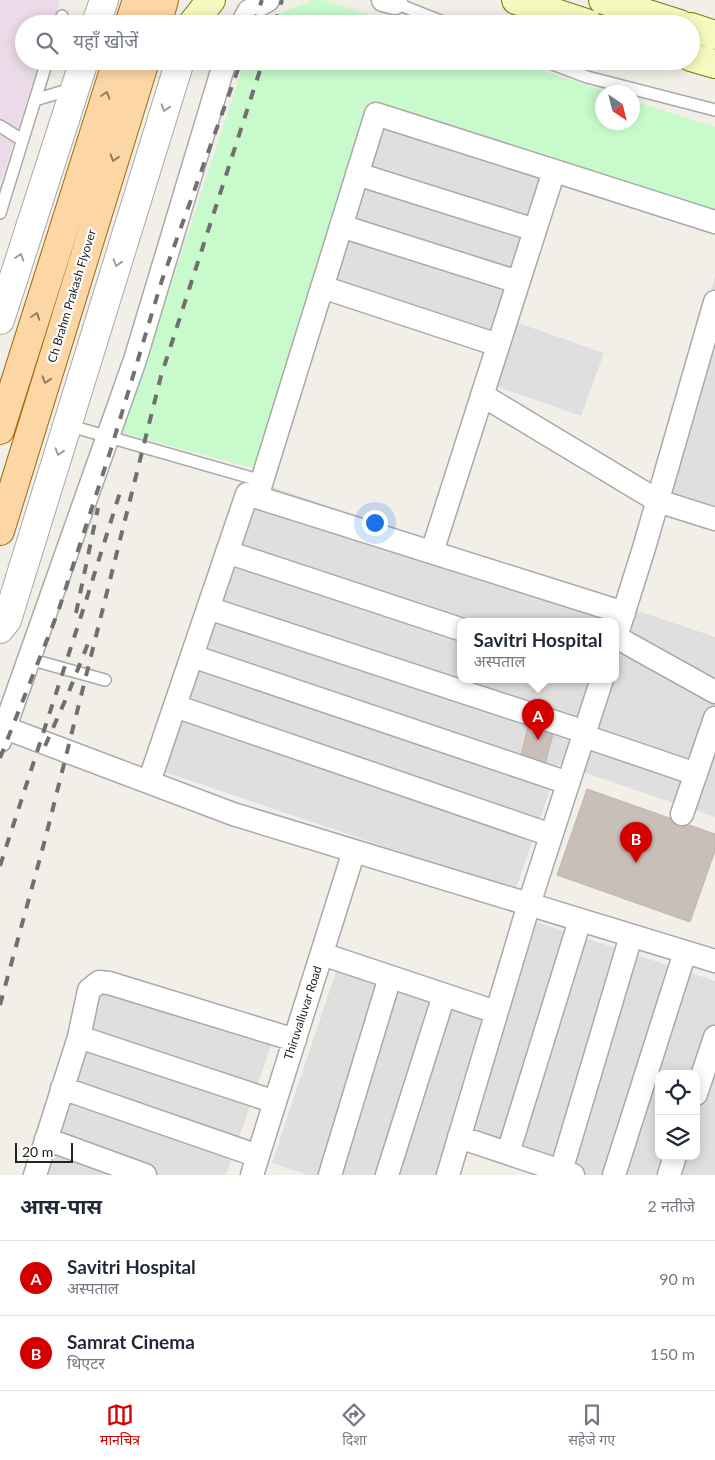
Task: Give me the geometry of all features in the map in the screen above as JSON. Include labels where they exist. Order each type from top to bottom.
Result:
[{"type":"main road","points":[[132,15],[137,0]]},
{"type":"main road","points":[[160,15],[164,0]]},
{"type":"main road","points":[[199,15],[211,0]]},
{"type":"main road","points":[[516,0],[562,15]]},
{"type":"main road","points":[[603,0],[651,15]]},
{"type":"main road","points":[[700,30],[715,35]]},
{"type":"main road","points":[[700,60],[715,64]]},
{"type":"main road","points":[[0,430],[114,70]]},
{"type":"main road","name":"Ch Brahm Prakash Flyover","points":[[0,531],[142,70]]},
{"type":"street","points":[[99,15],[104,0]]},
{"type":"street","points":[[195,15],[200,0]]},
{"type":"street","points":[[247,15],[249,11],[268,0]]},
{"type":"street","points":[[0,320],[81,70]]},
{"type":"street","points":[[0,629],[7,620],[173,70]]},
{"type":"street","points":[[222,70],[135,360],[2,732],[149,782],[233,814],[715,961]]},
{"type":"street","points":[[259,489],[376,114],[715,222]]},
{"type":"street","points":[[432,552],[554,170]]},
{"type":"street","points":[[357,174],[535,230]]},
{"type":"street","points":[[341,226],[518,282]]},
{"type":"street","points":[[322,287],[498,345]]},
{"type":"street","points":[[619,628],[658,501],[715,302]]},
{"type":"street","points":[[482,394],[658,501],[715,519]]},
{"type":"street","points":[[149,782],[247,494],[259,489],[432,552],[624,613]]},
{"type":"street","points":[[227,552],[457,627]]},
{"type":"street","points":[[208,608],[584,734],[696,774]]},
{"type":"street","points":[[619,639],[715,692]]},
{"type":"street","points":[[192,656],[568,783]]},
{"type":"street","points":[[448,1175],[529,904],[601,683]]},
{"type":"street","points":[[175,706],[551,835]]},
{"type":"street","points":[[682,814],[715,718]]},
{"type":"street","name":"Thiruvalluvar Road","points":[[256,1170],[275,1102],[354,851]]},
{"type":"street","points":[[508,1154],[580,920]]},
{"type":"street","points":[[459,1137],[567,1173],[631,936]]},
{"type":"street","points":[[614,1175],[685,952]]},
{"type":"street","points":[[322,954],[496,1012]]},
{"type":"street","points":[[330,1175],[390,977]]},
{"type":"street","points":[[35,1175],[79,1037],[89,990],[99,982],[109,983],[295,1040]]},
{"type":"street","points":[[387,1175],[444,995]]},
{"type":"street","points":[[79,1037],[275,1102]]},
{"type":"street","points":[[700,1088],[709,1073],[715,1037]]},
{"type":"street","points":[[62,1088],[256,1170]]},
{"type":"street","points":[[46,1139],[145,1175]]},
{"type":"street","points":[[669,1175],[674,1160]]},
{"type":"lane","points":[[391,1],[426,15]]},
{"type":"lane","points":[[0,213],[44,70]]},
{"type":"lane","points":[[569,70],[587,77],[715,110]]},
{"type":"lane","points":[[35,100],[76,88]]},
{"type":"lane","points":[[0,126],[22,140]]},
{"type":"lane","points":[[67,425],[109,437],[259,489]]},
{"type":"lane","points":[[29,659],[105,680]]},
{"type":"shaded area","points":[[0,0],[60,0],[55,15],[15,15],[15,70],[37,70],[0,184]]},
{"type":"shaded area","points":[[373,107],[553,170],[501,317],[604,353],[581,416],[475,379],[490,334],[314,273]]},
{"type":"shaded area","points":[[715,276],[715,513],[653,496]]},
{"type":"shaded area","points":[[258,482],[715,637],[715,817],[559,764],[515,891],[159,770]]},
{"type":"shaded area","points":[[528,919],[715,981],[715,1175],[559,1175],[455,1141],[444,1175],[308,1175],[272,1163],[341,957],[498,1009]]},
{"type":"shaded area","points":[[96,974],[275,1034],[226,1175],[27,1175]]},
{"type":"green space","points":[[313,0],[324,0],[369,15],[276,15]]},
{"type":"green space","points":[[242,70],[539,70],[595,88],[595,130],[640,130],[640,103],[715,127],[715,214],[373,106],[253,468],[122,433]]},
{"type":"building","points":[[530,720],[555,727],[544,769],[519,762]]},
{"type":"building","points":[[587,789],[715,834],[715,851],[690,922],[557,875]]},
{"type":"railway","points":[[256,15],[262,0]]},
{"type":"railway","points":[[278,15],[282,0]]},
{"type":"railway","points":[[0,758],[58,612],[111,449],[162,280],[238,70]]},
{"type":"railway","points":[[0,1005],[46,836],[161,376],[260,70]]},
{"type":"railway","points":[[0,866],[122,486]]},
{"type":"railway","points":[[76,613],[98,508]]},
{"type":"railway","points":[[45,746],[91,636]]},
{"type":"place","name":"Savitri Hospital","points":[[538,740]]},
{"type":"place","name":"Samrat Cinema","points":[[636,863]]}]
